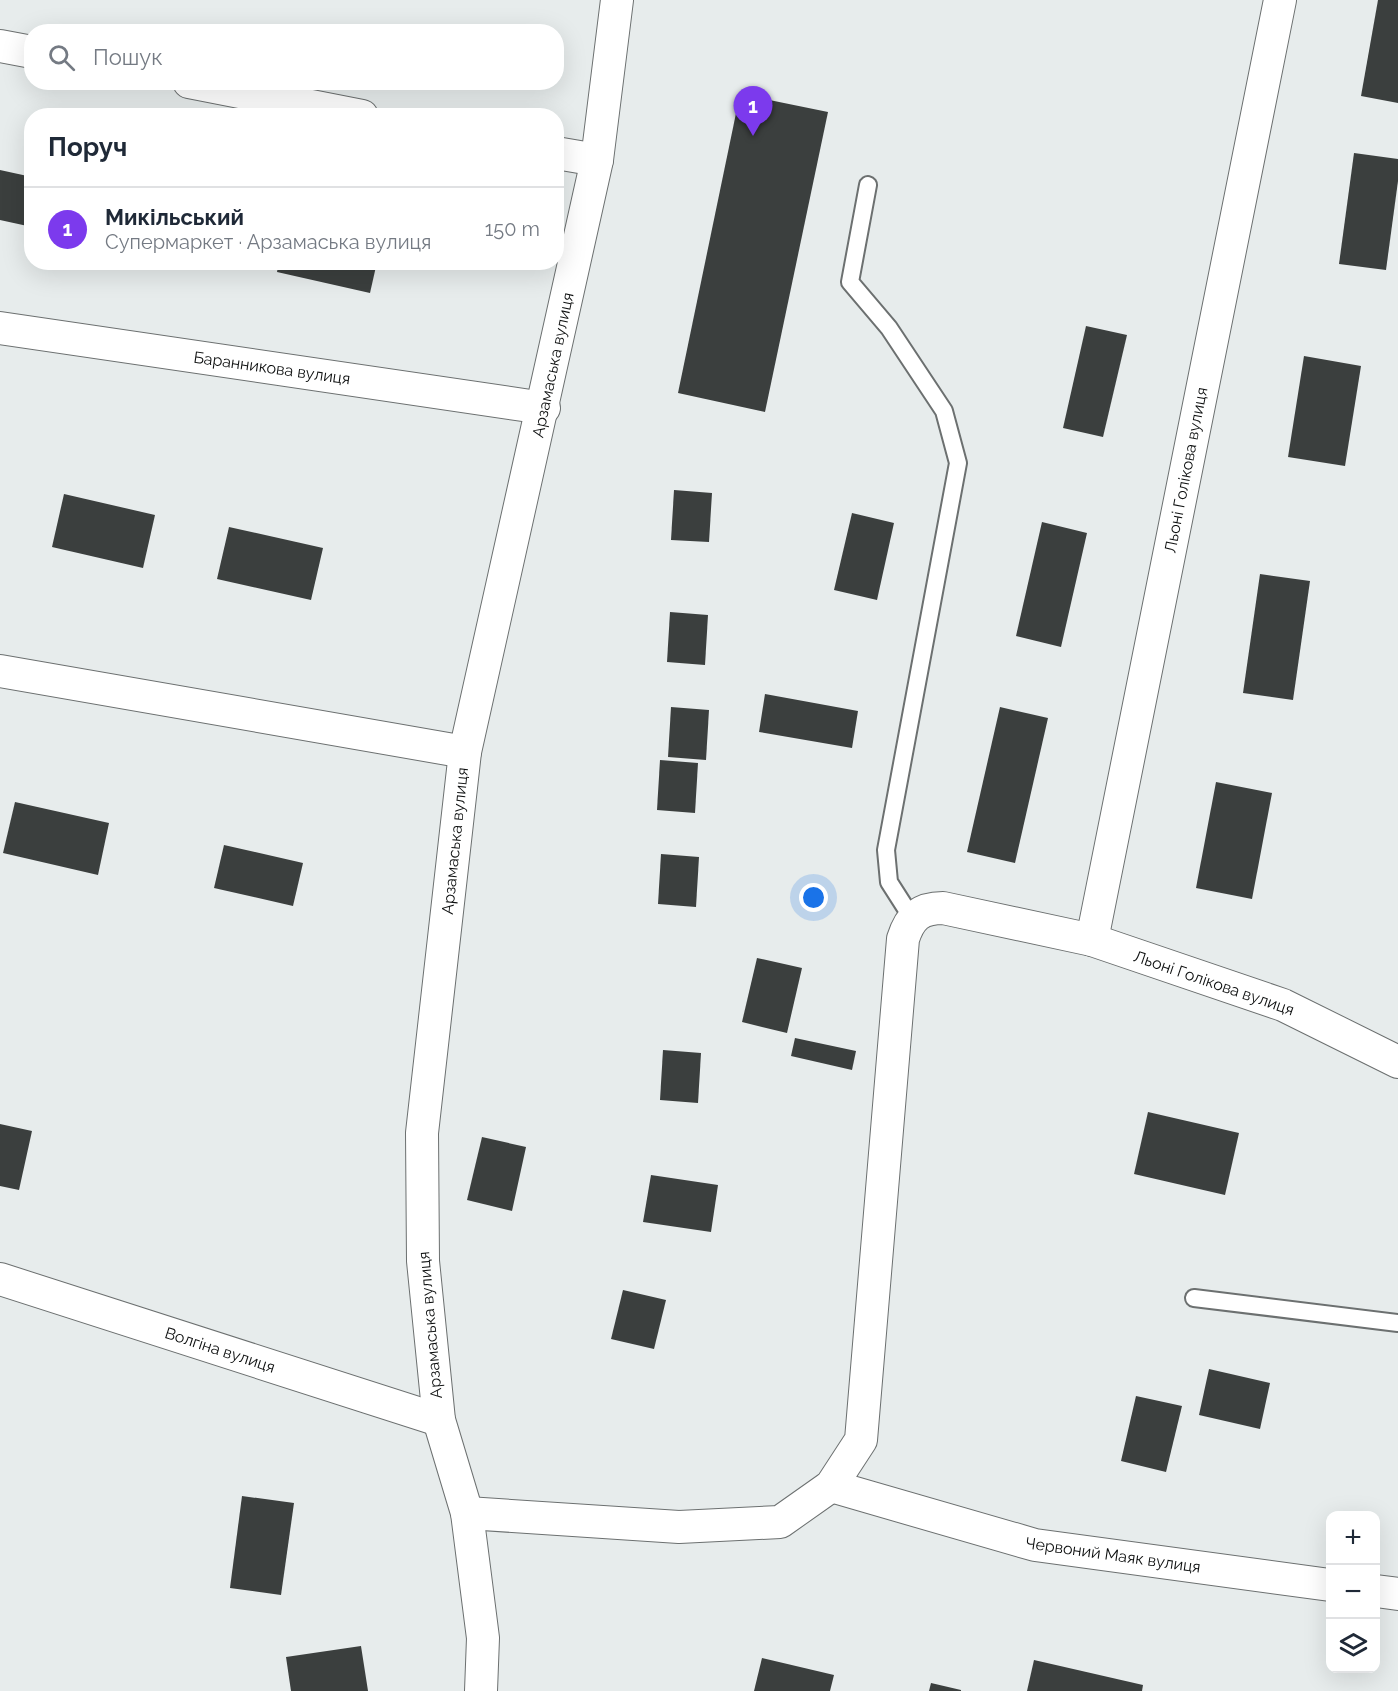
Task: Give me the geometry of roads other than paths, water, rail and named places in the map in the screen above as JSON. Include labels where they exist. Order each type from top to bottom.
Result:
[{"type":"street","name":"Арзамаська вулиця","points":[[481,1691],[483,1638],[466,1513],[439,1420],[423,1261],[422,1133],[465,752],[544,408],[597,160],[617,0]]},
{"type":"street","name":"Льоні Голікова вулиця","points":[[1092,940],[1280,0]]},
{"type":"street","points":[[0,46],[24,50]]},
{"type":"street","points":[[230,90],[321,108]]},
{"type":"street","points":[[564,154],[597,160]]},
{"type":"street","name":"Баранникова вулиця","points":[[0,328],[544,408]]},
{"type":"street","points":[[0,670],[465,752]]},
{"type":"street","name":"Льоні Голікова вулиця","points":[[912,918],[921,911],[943,908],[1092,940],[1283,1005],[1398,1062]]},
{"type":"street","points":[[466,1513],[679,1527],[780,1522],[831,1486],[861,1440],[903,939],[912,918]]},
{"type":"street","name":"Волгіна вулиця","points":[[0,1279],[439,1420]]},
{"type":"street","name":"Червоний Маяк вулиця","points":[[831,1486],[1035,1545],[1326,1584]]},
{"type":"street","points":[[1380,1592],[1398,1594]]},
{"type":"lane","points":[[868,185],[850,282],[888,328],[944,411],[958,463],[886,850],[889,882],[912,918]]},
{"type":"lane","points":[[1194,1298],[1398,1323]]},
{"type":"place","name":"Микільський","points":[[753,136]]}]
